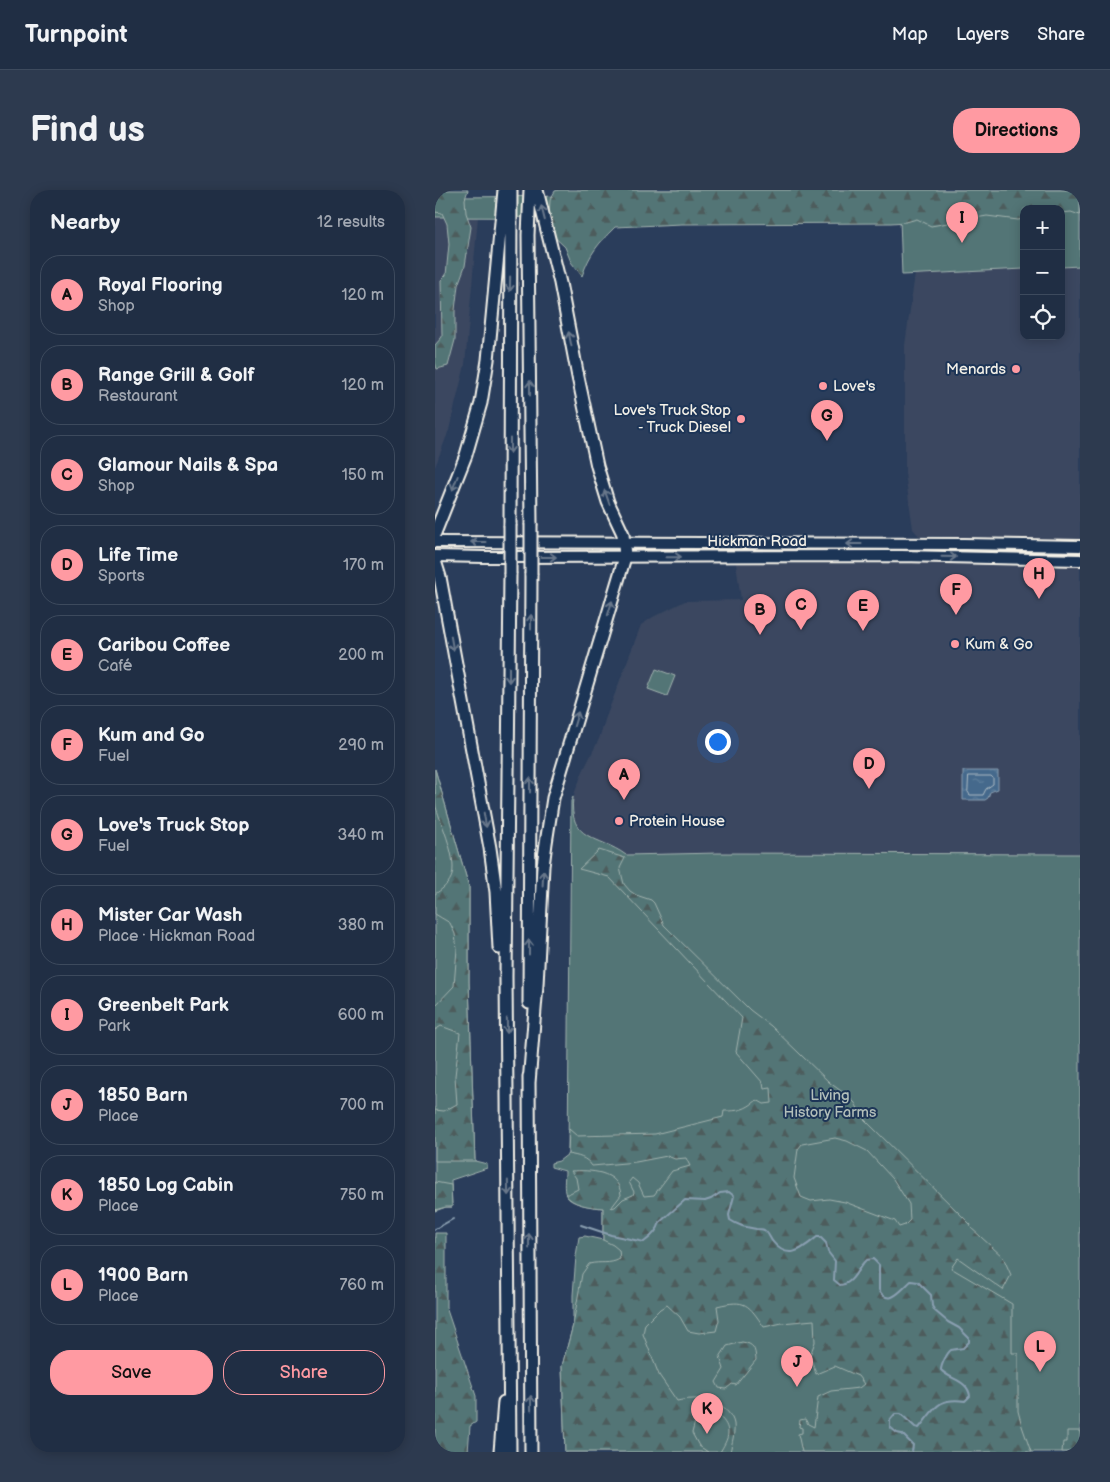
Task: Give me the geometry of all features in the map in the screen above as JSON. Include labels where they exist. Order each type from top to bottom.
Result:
[{"type":"highway","points":[[503,190],[510,525],[506,977],[510,1452]]},
{"type":"highway","points":[[435,533],[466,455],[481,402],[511,190]]},
{"type":"highway","points":[[530,190],[528,235],[531,524],[529,1083],[531,1452]]},
{"type":"highway","points":[[529,1083],[537,985],[543,866],[553,798],[625,557],[623,534],[608,502],[597,466],[579,386],[560,283],[537,190]]},
{"type":"highway","name":"Hickman Road","points":[[435,542],[1080,546]]},
{"type":"highway","points":[[1035,558],[1044,554],[1080,554]]},
{"type":"highway","name":"Hickman Road","points":[[435,556],[735,556],[1080,560]]},
{"type":"highway","points":[[435,561],[440,577],[490,848],[496,892],[500,952],[506,977]]},
{"type":"highway","points":[[500,1452],[509,1353]]},
{"type":"shaded area","points":[[435,217],[478,217],[465,365],[449,430],[435,467]]},
{"type":"shaded area","points":[[1080,266],[1080,540],[919,536],[913,529],[905,473],[905,345],[915,274],[1020,269],[1020,340],[1065,340],[1065,267]]},
{"type":"shaded area","points":[[735,556],[1080,560],[1080,854],[718,853],[626,855],[616,848],[587,836],[575,822],[572,808],[573,797],[583,771],[599,739],[641,625],[685,601],[741,600]]},
{"type":"green space","points":[[435,190],[456,197],[577,196],[577,190],[1080,190],[1080,266],[1065,267],[1065,205],[1020,205],[1020,269],[902,275],[900,219],[435,217]]},
{"type":"green space","points":[[435,190],[468,190],[465,199],[466,213],[471,227],[465,266],[458,285],[455,310],[455,340],[448,366],[437,369],[435,345],[442,337],[441,280],[446,275],[449,244],[447,224],[442,213],[435,212]]},
{"type":"green space","points":[[1080,190],[1080,215],[1071,212],[1065,213],[1065,205],[1020,205],[1020,220],[987,216],[931,226],[917,219],[891,223],[682,224],[615,227],[595,249],[582,276],[571,262],[565,247],[548,231],[550,200],[555,191]]},
{"type":"green space","points":[[656,669],[675,676],[667,696],[648,689]]},
{"type":"green space","points":[[435,769],[469,887],[469,982],[475,1161],[487,1164],[487,1168],[451,1180],[452,1207],[435,1211]]},
{"type":"green space","points":[[435,769],[469,887],[469,982],[475,1161],[435,1161],[435,1110],[444,1111],[457,1104],[455,1076],[460,1033],[441,1026],[435,1030],[435,1006],[454,986],[457,949],[455,934],[450,923],[435,914],[435,894],[451,878],[453,863],[436,807]]},
{"type":"green space","name":"Living History Farms","points":[[573,797],[575,822],[580,830],[626,855],[718,853],[1080,854],[1080,1452],[565,1452],[562,1366],[573,1325],[573,1295],[579,1237],[585,1236],[603,1240],[603,1208],[583,1205],[568,1198],[565,1190],[565,1171],[551,1167],[551,1163],[559,1161],[568,1154],[571,801]]},
{"type":"green space","points":[[599,850],[625,858],[620,868],[624,884],[630,891],[651,900],[664,925],[750,1010],[771,1026],[830,1083],[848,1096],[855,1103],[863,1118],[971,1225],[970,1227],[1003,1257],[1011,1275],[1003,1290],[958,1258],[951,1268],[1012,1304],[1012,1353],[1018,1353],[1018,1411],[1031,1452],[802,1452],[798,1434],[802,1433],[802,1428],[799,1427],[800,1420],[805,1419],[808,1424],[814,1427],[818,1397],[831,1391],[859,1388],[864,1384],[858,1376],[835,1366],[816,1374],[810,1355],[815,1342],[814,1320],[764,1327],[750,1308],[734,1303],[717,1306],[719,1320],[716,1331],[699,1333],[688,1331],[680,1317],[667,1305],[660,1309],[645,1324],[643,1334],[659,1375],[677,1401],[699,1399],[712,1402],[724,1408],[732,1418],[734,1427],[730,1452],[720,1452],[728,1435],[726,1424],[720,1417],[712,1413],[702,1413],[696,1418],[692,1433],[699,1446],[708,1452],[565,1452],[562,1366],[573,1325],[582,1274],[589,1264],[612,1262],[620,1259],[619,1250],[603,1240],[603,1208],[577,1203],[565,1194],[578,1189],[576,1178],[571,1171],[602,1173],[615,1181],[621,1195],[611,1208],[615,1207],[623,1199],[633,1195],[634,1192],[629,1182],[632,1178],[638,1183],[644,1196],[654,1195],[672,1171],[690,1166],[686,1158],[675,1159],[667,1156],[636,1162],[592,1166],[578,1156],[568,1154],[569,1129],[577,1136],[655,1134],[723,1117],[724,1111],[742,1109],[757,1100],[764,1104],[772,1103],[771,1088],[764,1089],[763,1083],[736,1052],[742,1018],[609,877],[579,869]],"holes":[[[835,1138],[847,1141],[867,1151],[893,1179],[909,1204],[910,1220],[905,1225],[899,1227],[895,1221],[845,1202],[829,1199],[811,1201],[801,1197],[794,1178],[798,1149],[802,1144]]]},
{"type":"green space","points":[[435,1182],[451,1185],[452,1207],[435,1210]]},
{"type":"green space","points":[[435,1233],[446,1233],[446,1307],[476,1396],[476,1422],[470,1426],[468,1452],[435,1452]]},
{"type":"green space","points":[[742,1342],[753,1347],[756,1360],[736,1385],[732,1384],[726,1389],[719,1388],[716,1382],[724,1369],[720,1357],[727,1346]]},
{"type":"green space","points":[[1067,1431],[1080,1431],[1080,1452],[1062,1452],[1063,1442],[1067,1442]]},
{"type":"water","points":[[963,771],[998,771],[998,789],[990,792],[985,800],[963,800]]},
{"type":"waterway","points":[[581,1225],[611,1235],[644,1242],[654,1233],[660,1222],[685,1200],[705,1201],[720,1193],[729,1192],[734,1196],[729,1215],[730,1220],[736,1224],[764,1230],[773,1242],[785,1251],[796,1251],[817,1237],[820,1237],[826,1243],[828,1252],[835,1261],[834,1280],[840,1285],[849,1282],[866,1260],[873,1259],[879,1265],[879,1290],[883,1295],[891,1297],[900,1292],[911,1281],[918,1282],[931,1295],[932,1306],[935,1311],[959,1328],[969,1338],[969,1342],[963,1348],[949,1352],[941,1370],[962,1383],[969,1391],[970,1396],[965,1401],[948,1401],[937,1406],[919,1428],[915,1427],[901,1414],[895,1414],[890,1420],[890,1427],[897,1433],[902,1434],[913,1445],[912,1452]]},
{"type":"waterway","points":[[435,1229],[453,1219]]},
{"type":"place","name":"Greenbelt Park","points":[[962,243]]},
{"type":"place","name":"Menards","points":[[1016,369]]},
{"type":"place","name":"Love's","points":[[823,386]]},
{"type":"place","name":"Love's Truck Stop - Truck Diesel","points":[[741,419]]},
{"type":"place","name":"Love's Truck Stop","points":[[827,441]]},
{"type":"place","name":"Mister Car Wash","points":[[1039,599]]},
{"type":"place","name":"Kum and Go","points":[[956,615]]},
{"type":"place","name":"Glamour Nails & Spa","points":[[801,630]]},
{"type":"place","name":"Caribou Coffee","points":[[863,631]]},
{"type":"place","name":"Range Grill & Golf","points":[[760,635]]},
{"type":"place","name":"Kum & Go","points":[[955,644]]},
{"type":"place","name":"Life Time","points":[[869,789]]},
{"type":"place","name":"Royal Flooring","points":[[624,800]]},
{"type":"place","name":"Protein House","points":[[619,821]]},
{"type":"place","name":"1900 Barn","points":[[1040,1372]]},
{"type":"place","name":"1850 Barn","points":[[797,1387]]},
{"type":"place","name":"1850 Log Cabin","points":[[707,1434]]}]
